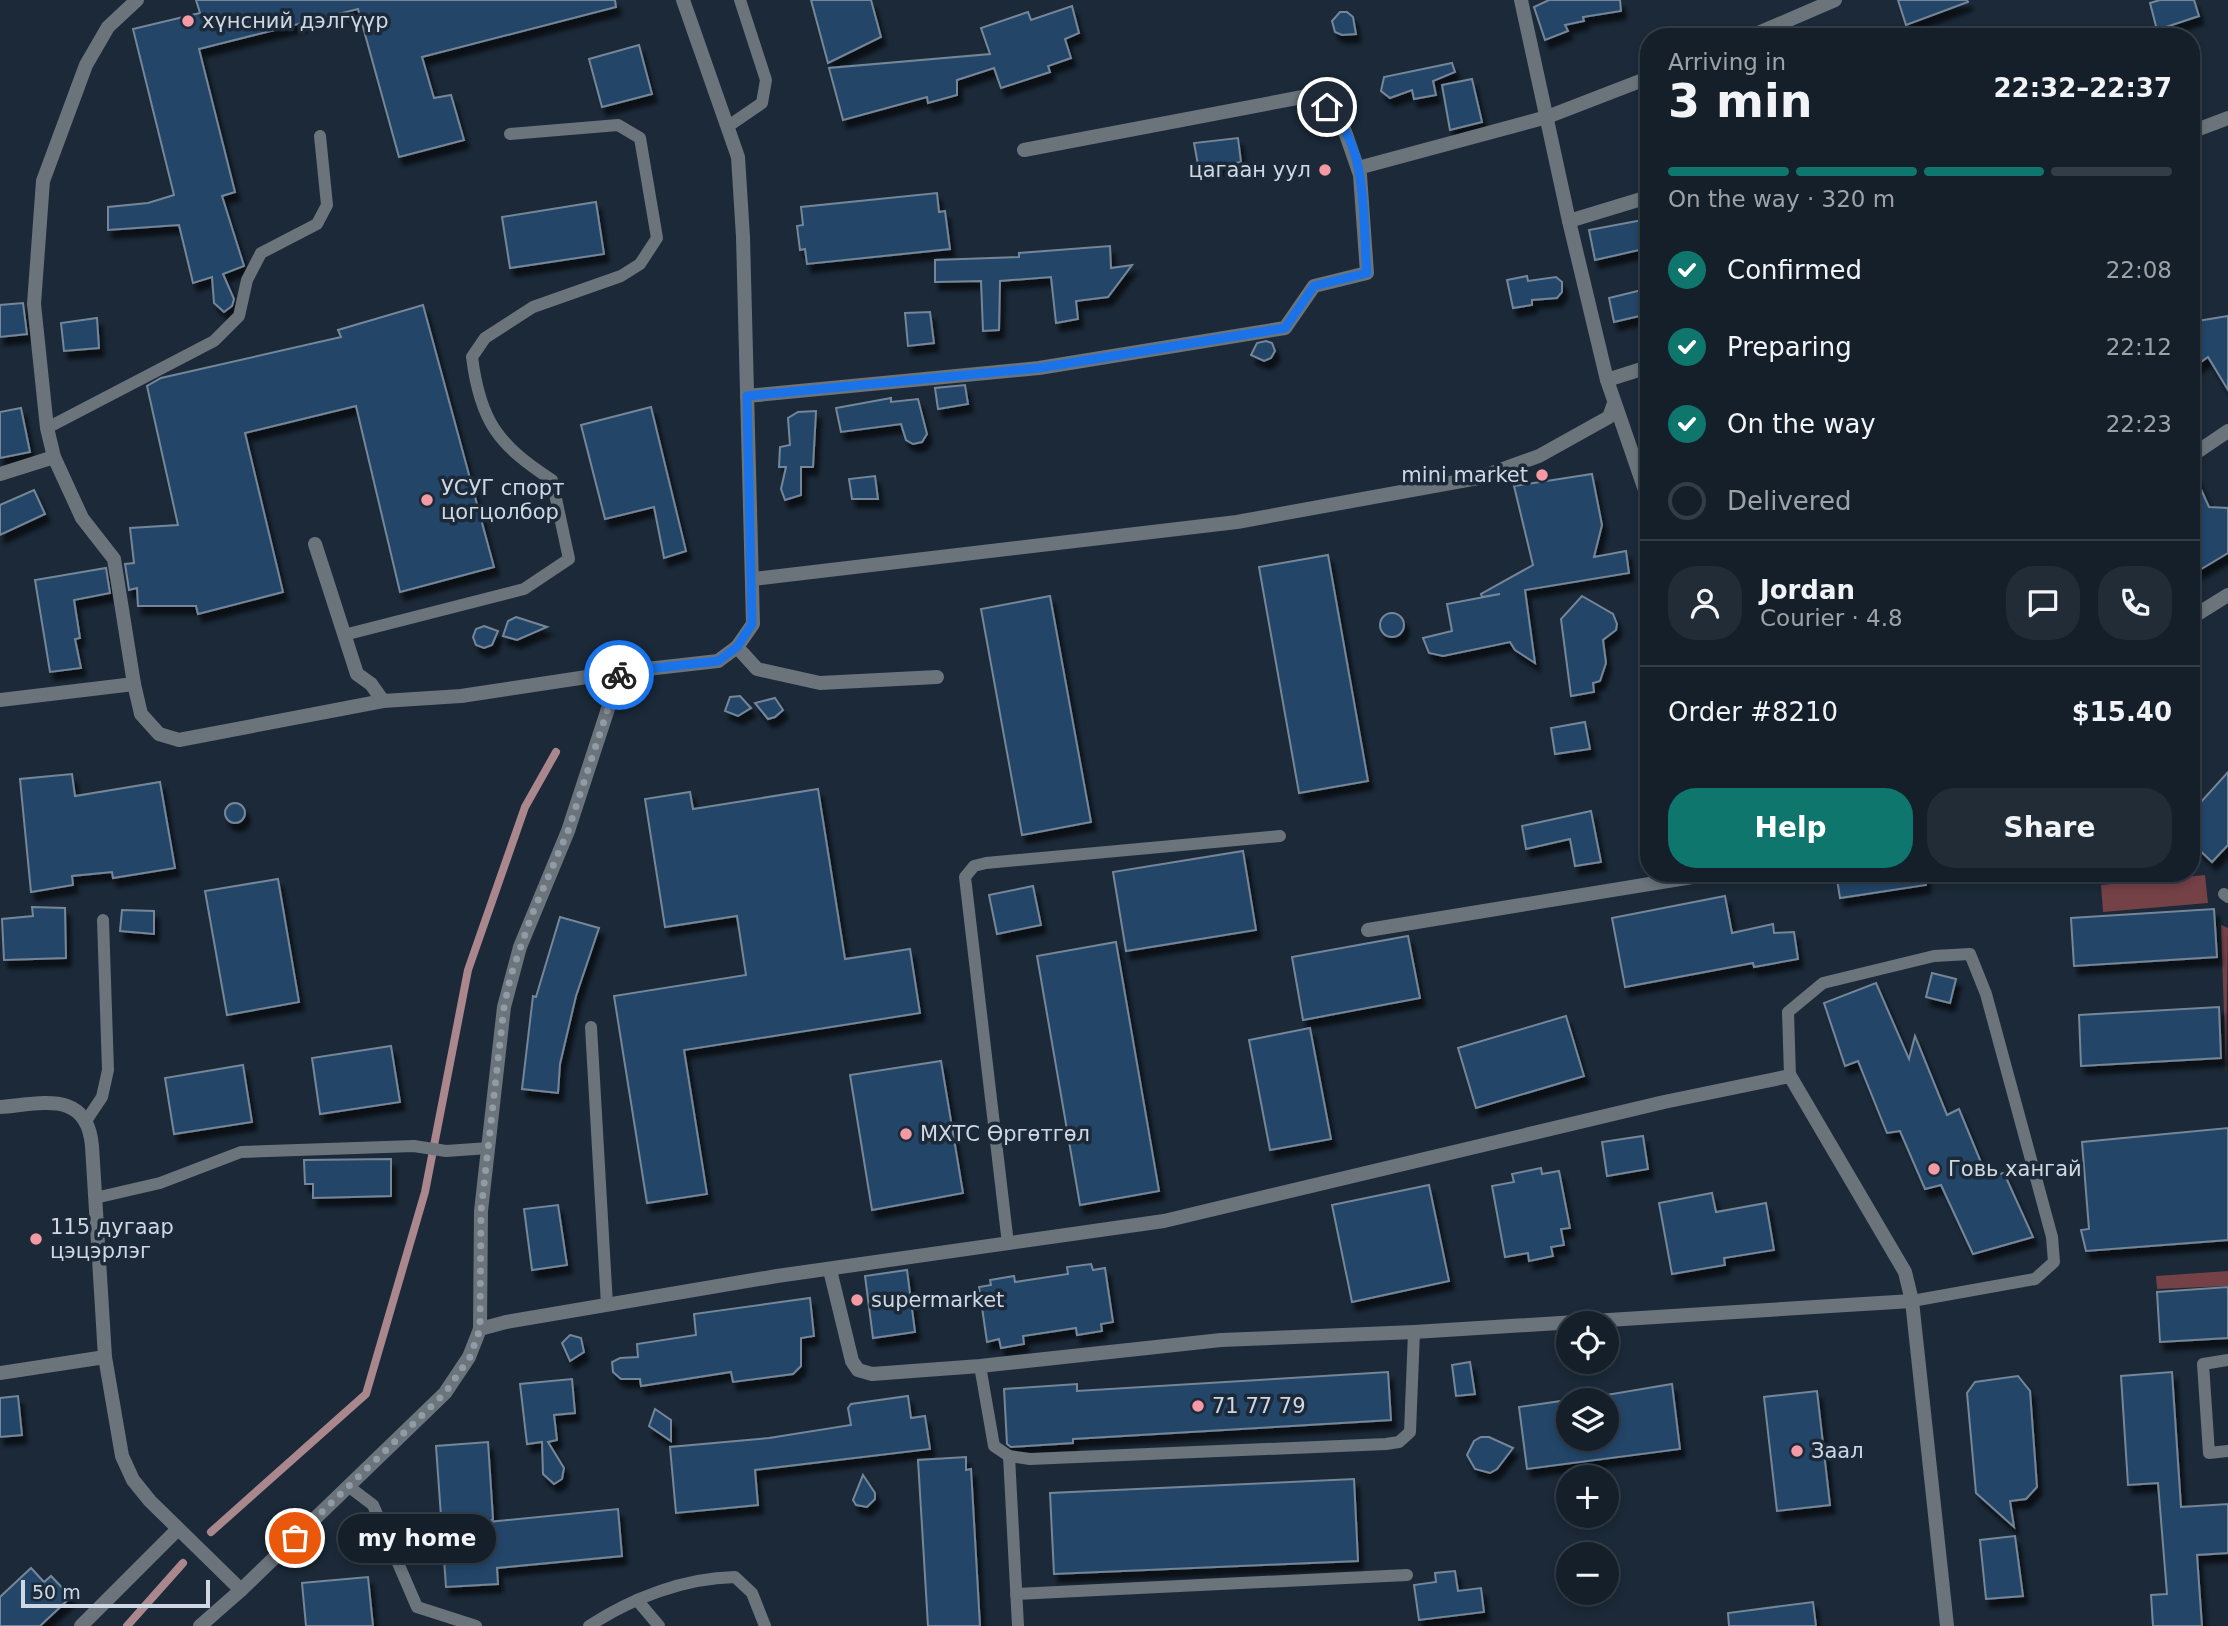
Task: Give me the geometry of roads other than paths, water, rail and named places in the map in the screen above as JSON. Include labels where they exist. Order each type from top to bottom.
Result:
[{"type":"street","points":[[137,0],[108,27],[86,65],[43,181],[34,304],[47,428],[54,457],[82,518],[114,559],[134,684],[148,725],[173,740],[383,701],[461,696],[620,672],[718,661],[737,647],[752,624],[753,579],[747,478],[747,396],[738,157],[683,0]]},
{"type":"street","points":[[1521,0],[1607,380],[1640,476]]},
{"type":"street","points":[[1770,28],[1835,0]]},
{"type":"street","points":[[1358,168],[1547,117],[1640,81]]},
{"type":"street","points":[[747,396],[1039,368],[1285,328],[1314,286],[1367,273],[1358,168],[1340,120],[1313,95],[1024,150]]},
{"type":"street","points":[[2200,129],[2228,118]]},
{"type":"street","points":[[1569,221],[1640,199]]},
{"type":"street","points":[[1607,380],[1640,370]]},
{"type":"street","points":[[753,579],[1237,522],[1478,478],[1539,456],[1598,424],[1609,417],[1614,403]]},
{"type":"street","points":[[2200,450],[2228,431]]},
{"type":"street","points":[[0,474],[54,457]]},
{"type":"street","points":[[315,544],[357,674],[371,684],[383,701]]},
{"type":"street","points":[[2200,612],[2228,595]]},
{"type":"street","points":[[737,647],[757,669],[820,684],[937,677]]},
{"type":"street","points":[[200,1626],[242,1590],[445,1393],[470,1357],[480,1329],[481,1211],[504,1007],[511,975],[531,917],[568,831],[620,672]]},
{"type":"street","points":[[0,700],[134,684]]},
{"type":"street","points":[[1368,930],[1662,882]]},
{"type":"street","points":[[480,1329],[607,1305],[1163,1221],[1664,1102],[1790,1076],[1905,1272],[1912,1301],[1947,1626]]},
{"type":"street","points":[[0,1107],[63,1103],[80,1112],[86,1121],[91,1139],[105,1357],[125,1464],[138,1486],[178,1529],[242,1590]]},
{"type":"street","points":[[830,1270],[852,1361],[858,1370],[872,1374],[980,1366],[1221,1340],[1415,1332],[1912,1301]]},
{"type":"street","points":[[0,1373],[105,1357]]},
{"type":"street","points":[[82,1626],[178,1529]]},
{"type":"lane","points":[[727,127],[762,103],[766,80],[740,0]]},
{"type":"lane","points":[[344,635],[524,589],[569,559],[552,481],[523,462],[497,436],[477,395],[472,356],[485,338],[533,307],[621,276],[640,264],[657,238],[640,138],[618,125],[510,134]]},
{"type":"lane","points":[[47,428],[214,341],[239,316],[247,280],[261,253],[317,224],[327,205],[320,136]]},
{"type":"lane","points":[[1008,1244],[965,877],[974,866],[986,863],[1280,835]]},
{"type":"lane","points":[[86,1121],[102,1097],[108,1070],[103,920]]},
{"type":"lane","points":[[1790,1076],[1788,1012],[1824,983],[1934,956],[1970,954],[2004,1060],[2052,1237],[2054,1262],[2035,1279],[1912,1301]]},
{"type":"lane","points":[[591,1027],[607,1305]]},
{"type":"lane","points":[[95,1198],[160,1183],[241,1152],[414,1146],[446,1150],[489,1148]]},
{"type":"lane","points":[[980,1366],[993,1446],[1009,1456],[1030,1459],[1399,1442],[1410,1432],[1415,1332]]},
{"type":"lane","points":[[2228,1360],[2203,1364],[2209,1453],[2228,1451]]},
{"type":"lane","points":[[1009,1456],[1018,1626]]},
{"type":"lane","points":[[348,1486],[373,1505],[417,1607],[476,1626]]},
{"type":"lane","points":[[1016,1594],[1407,1575]]},
{"type":"lane","points":[[589,1626],[622,1605],[706,1577],[735,1577],[752,1593],[765,1626]]},
{"type":"lane","points":[[638,1600],[659,1626]]},
{"type":"waterway","points":[[211,1532],[366,1394],[425,1192],[468,970],[525,807],[556,752]]},
{"type":"waterway","points":[[127,1626],[183,1563]]},
{"type":"place","name":"хүнсний дэлгүүр","points":[[188,21]]},
{"type":"place","name":"цагаан уул","points":[[1325,170]]},
{"type":"place","name":"mini market","points":[[1542,475]]},
{"type":"place","name":"УСУГ спорт цогцолбор","points":[[427,500]]},
{"type":"place","name":"МХТС Өргөтгөл","points":[[906,1134]]},
{"type":"place","name":"Говь хангай","points":[[1934,1169]]},
{"type":"place","name":"115 дугаар цэцэрлэг","points":[[36,1239]]},
{"type":"place","name":"supermarket","points":[[857,1300]]},
{"type":"place","name":"71 77 79","points":[[1198,1406]]},
{"type":"place","name":"Заал","points":[[1797,1451]]},
{"type":"place","name":"my home","points":[[295,1538]]}]
